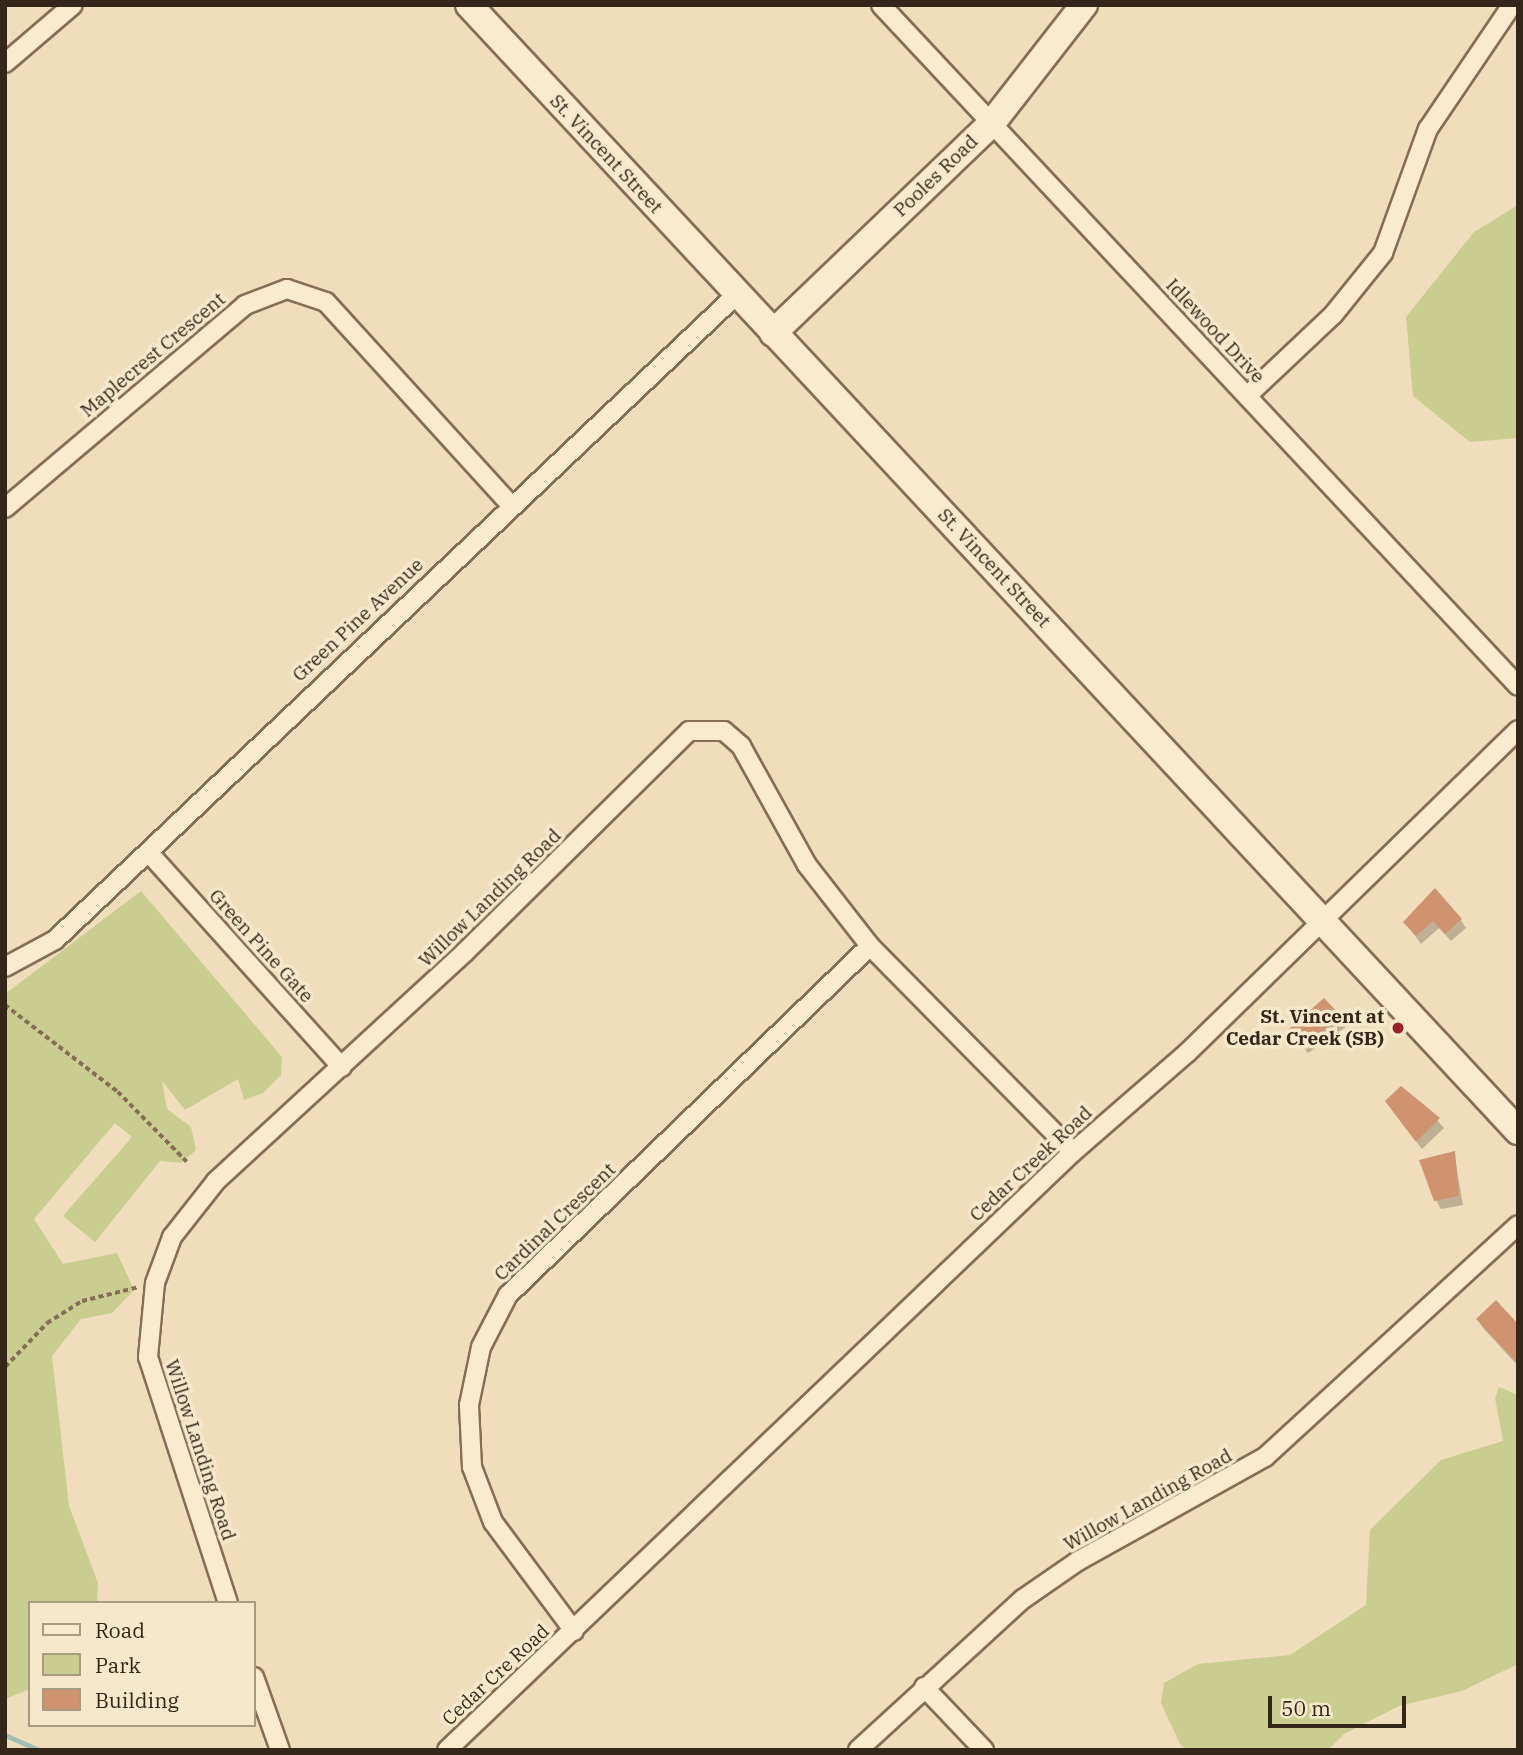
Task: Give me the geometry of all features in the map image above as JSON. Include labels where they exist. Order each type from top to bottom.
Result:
[{"type":"street","points":[[5,63],[73,5]]},
{"type":"street","name":"St. Vincent Street","points":[[469,5],[736,295],[1324,919],[1518,1131]]},
{"type":"street","name":"Idlewood Drive","points":[[881,5],[1518,686]]},
{"type":"street","name":"Pooles Road","points":[[773,333],[992,123],[1084,5]]},
{"type":"street","points":[[1247,396],[1333,315],[1383,253],[1428,129],[1512,5]]},
{"type":"street","name":"Maplecrest Crescent","points":[[5,508],[245,305],[287,289],[326,302],[511,505]]},
{"type":"street","name":"Green Pine Avenue","points":[[5,967],[55,940],[511,505],[736,295]]},
{"type":"street","name":"Willow Landing Road","points":[[227,1601],[151,1376],[155,1283],[172,1237],[216,1181],[571,850],[674,740],[704,727],[724,731],[741,746],[807,865],[870,946],[1073,1152]]},
{"type":"street","name":"Cedar Creek Road","points":[[574,1631],[1073,1152],[1187,1053],[1518,730]]},
{"type":"street","name":"Green Pine Gate","points":[[149,853],[342,1066]]},
{"type":"street","name":"Cardinal Crescent","points":[[574,1631],[493,1522],[472,1467],[469,1405],[481,1347],[508,1294],[870,946]]},
{"type":"street","name":"Willow Landing Road","points":[[858,1750],[1023,1599],[1078,1561],[1265,1457],[1518,1225]]},
{"type":"street","name":"Cedar Cre Road","points":[[447,1750],[574,1631]]},
{"type":"street","points":[[256,1683],[280,1750]]},
{"type":"street","points":[[924,1687],[984,1750]]},
{"type":"path","points":[[5,1005],[118,1092],[187,1162]]},
{"type":"path","points":[[5,1367],[47,1323],[82,1301],[155,1283]]},
{"type":"green space","points":[[1518,205],[1518,438],[1470,442],[1413,396],[1406,317],[1474,232]]},
{"type":"green space","points":[[141,891],[282,1057],[281,1075],[263,1093],[244,1100],[238,1079],[185,1110],[162,1081],[167,1109],[191,1127],[196,1150],[181,1163],[160,1161],[95,1242],[63,1216],[132,1137],[115,1123],[34,1219],[63,1264],[117,1253],[134,1290],[112,1313],[81,1319],[52,1356],[69,1506],[98,1583],[97,1601],[28,1601],[28,1690],[5,1699],[5,994]]},
{"type":"green space","points":[[1499,1387],[1518,1395],[1518,1664],[1462,1691],[1399,1706],[1344,1734],[1328,1750],[1187,1750],[1180,1744],[1161,1703],[1164,1683],[1198,1664],[1290,1655],[1366,1605],[1370,1530],[1441,1460],[1503,1441],[1495,1398]]},
{"type":"building","points":[[1435,888],[1462,919],[1445,934],[1433,921],[1416,936],[1403,922]]},
{"type":"building","points":[[1324,998],[1342,1017],[1302,1045],[1288,1030]]},
{"type":"building","points":[[1401,1086],[1440,1118],[1416,1142],[1385,1101]]},
{"type":"building","points":[[1455,1151],[1459,1196],[1434,1201],[1419,1160]]},
{"type":"building","points":[[1496,1300],[1518,1324],[1518,1364],[1476,1319]]},
{"type":"waterway","points":[[5,1735],[39,1750]]},
{"type":"place","name":"St. Vincent at Cedar Creek (SB)","points":[[1398,1028]]}]
